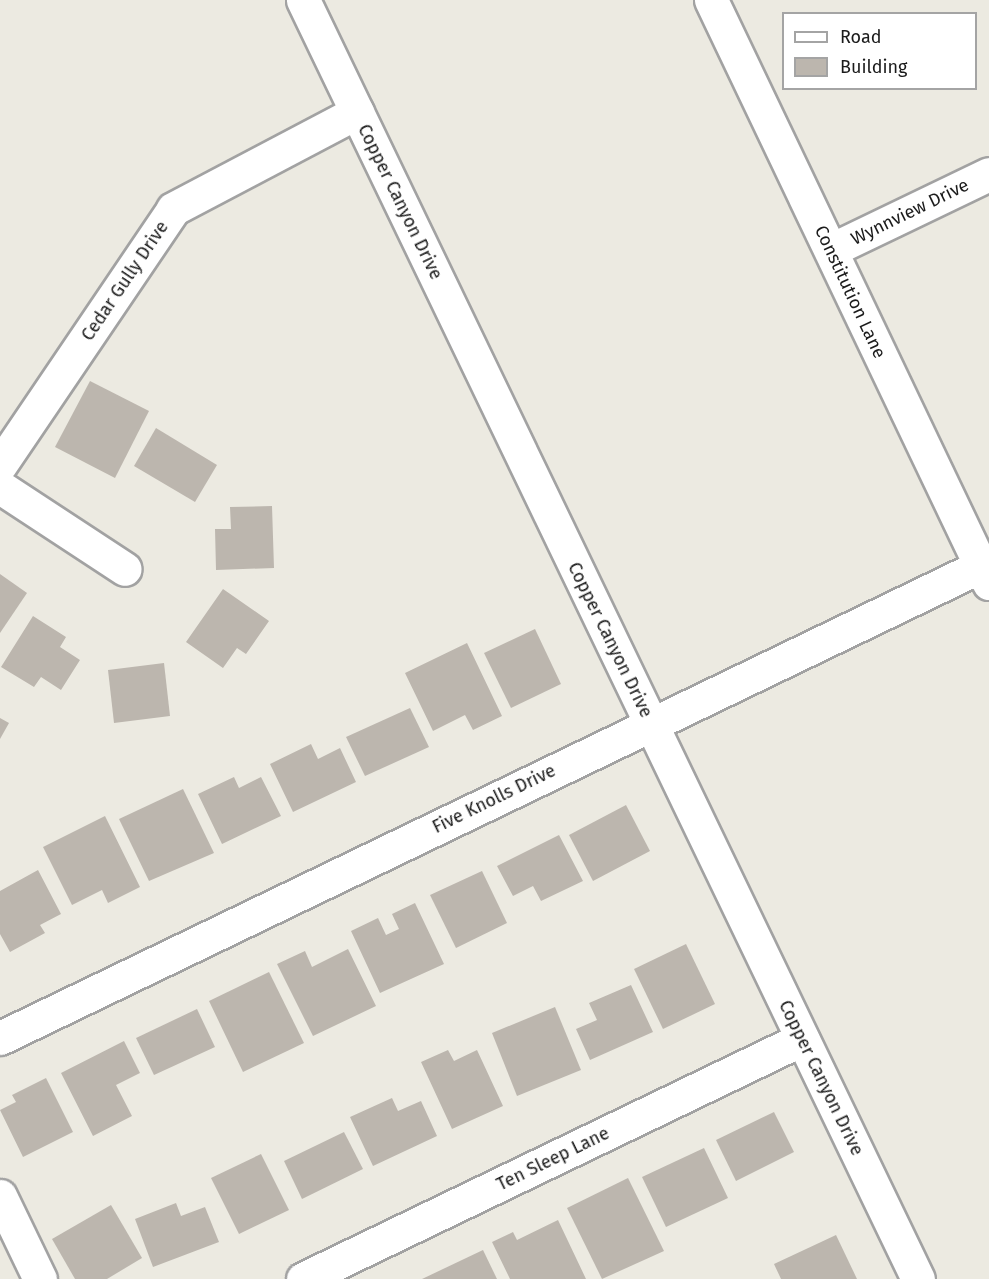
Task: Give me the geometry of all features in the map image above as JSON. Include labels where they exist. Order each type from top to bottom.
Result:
[{"type":"street","name":"Copper Canyon Drive","points":[[303,0],[918,1279]]},
{"type":"street","name":"Constitution Lane","points":[[711,0],[986,571]]},
{"type":"street","name":"Cedar Gully Drive","points":[[0,465],[174,209],[357,112]]},
{"type":"street","name":"Wynnview Drive","points":[[831,250],[989,174]]},
{"type":"street","points":[[0,486],[125,569]]},
{"type":"street","name":"Five Knolls Drive","points":[[0,1038],[651,724],[986,571]]},
{"type":"street","name":"Ten Sleep Lane","points":[[303,1279],[802,1039]]},
{"type":"street","points":[[0,1196],[40,1279]]},
{"type":"building","points":[[90,381],[149,411],[115,478],[55,447]]},
{"type":"building","points":[[156,428],[217,465],[195,502],[134,466]]},
{"type":"building","points":[[272,506],[274,568],[216,570],[215,529],[231,529],[230,507]]},
{"type":"building","points":[[0,574],[27,593],[0,633]]},
{"type":"building","points":[[223,589],[269,621],[246,654],[237,648],[223,668],[186,642]]},
{"type":"building","points":[[33,616],[66,637],[60,647],[80,660],[61,690],[41,677],[34,687],[1,667]]},
{"type":"building","points":[[535,629],[561,684],[511,708],[484,653]]},
{"type":"building","points":[[467,643],[502,716],[473,730],[465,715],[433,731],[405,673]]},
{"type":"building","points":[[164,663],[170,716],[114,723],[108,670]]},
{"type":"building","points":[[410,708],[429,747],[365,776],[346,737]]},
{"type":"building","points":[[0,718],[9,723],[0,739]]},
{"type":"building","points":[[311,744],[318,759],[340,748],[356,782],[293,812],[270,764]]},
{"type":"building","points":[[234,777],[239,788],[261,777],[281,816],[222,844],[198,794]]},
{"type":"building","points":[[183,789],[214,853],[149,881],[119,819]]},
{"type":"building","points":[[626,805],[650,851],[593,881],[569,835]]},
{"type":"building","points":[[105,816],[140,887],[108,903],[102,890],[72,905],[43,847]]},
{"type":"building","points":[[559,835],[583,881],[541,901],[533,886],[513,896],[497,866]]},
{"type":"building","points":[[38,870],[61,914],[40,925],[45,933],[10,952],[0,934],[0,891]]},
{"type":"building","points":[[482,871],[507,923],[456,948],[430,895]]},
{"type":"building","points":[[415,903],[444,964],[380,993],[351,931],[378,918],[386,935],[399,929],[392,914]]},
{"type":"building","points":[[686,944],[715,1004],[663,1029],[634,969]]},
{"type":"building","points":[[348,949],[376,1006],[313,1036],[277,964],[305,951],[312,967]]},
{"type":"building","points":[[269,972],[304,1043],[243,1072],[209,1001]]},
{"type":"building","points":[[631,985],[653,1032],[590,1060],[576,1029],[597,1020],[589,1003]]},
{"type":"building","points":[[555,1007],[581,1070],[517,1096],[492,1033]]},
{"type":"building","points":[[197,1009],[215,1047],[154,1075],[136,1038]]},
{"type":"building","points":[[124,1041],[140,1073],[116,1085],[132,1116],[93,1136],[61,1073]]},
{"type":"building","points":[[448,1050],[454,1061],[477,1050],[503,1106],[452,1129],[421,1062]]},
{"type":"building","points":[[46,1078],[73,1132],[23,1157],[0,1110],[16,1102],[12,1095]]},
{"type":"building","points":[[392,1098],[398,1111],[421,1101],[437,1136],[373,1166],[350,1117]]},
{"type":"building","points":[[774,1112],[794,1152],[736,1181],[716,1140]]},
{"type":"building","points":[[344,1132],[363,1169],[302,1199],[284,1161]]},
{"type":"building","points":[[704,1148],[728,1198],[666,1227],[642,1177]]},
{"type":"building","points":[[261,1154],[289,1210],[239,1234],[211,1178]]},
{"type":"building","points":[[628,1178],[664,1251],[602,1279],[567,1208]]},
{"type":"building","points":[[176,1203],[181,1216],[205,1207],[219,1242],[153,1267],[135,1219]]},
{"type":"building","points":[[111,1205],[142,1258],[107,1279],[75,1279],[52,1239]]},
{"type":"building","points":[[558,1220],[586,1279],[510,1279],[492,1242],[513,1232],[517,1240]]},
{"type":"building","points":[[836,1235],[857,1279],[781,1279],[774,1264]]},
{"type":"building","points":[[483,1250],[497,1279],[422,1279]]}]
